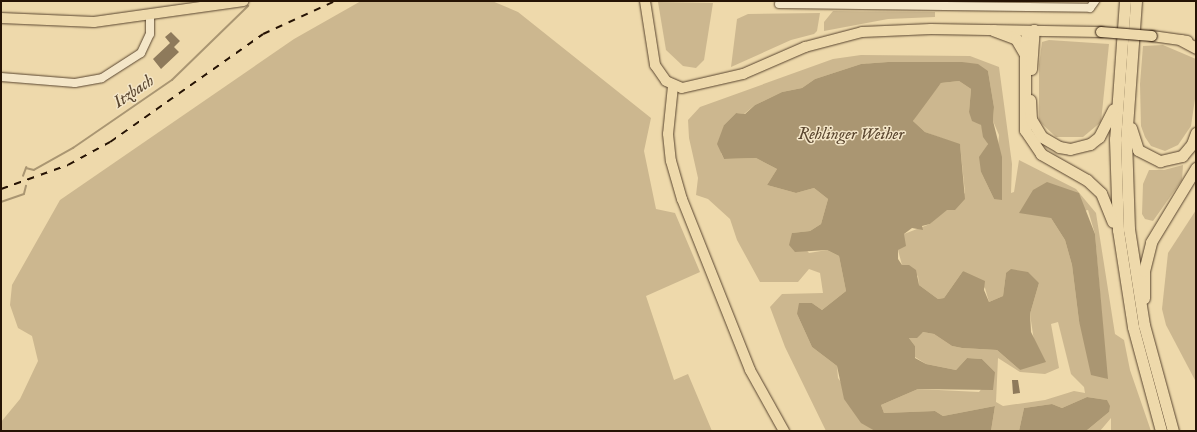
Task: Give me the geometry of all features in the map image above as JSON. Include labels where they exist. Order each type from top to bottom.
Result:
[{"type":"highway","points":[[1125,1],[1117,98],[1115,167],[1122,258],[1134,335],[1161,431]]},
{"type":"highway","points":[[1136,1],[1127,104],[1129,229],[1144,325],[1173,431]]},
{"type":"highway","points":[[994,30],[1016,39],[1025,55]]},
{"type":"highway","points":[[1034,30],[1030,109],[1042,136],[1059,147],[1070,149],[1090,144],[1106,129],[1117,98]]},
{"type":"highway","points":[[1034,30],[1027,35],[1025,55],[1023,119],[1029,140],[1041,154],[1087,180],[1102,193],[1111,213],[1122,258]]},
{"type":"highway","points":[[1181,40],[1196,48]]},
{"type":"highway","points":[[1127,104],[1134,142],[1142,153],[1150,158],[1166,162],[1178,158],[1190,148],[1196,133]]},
{"type":"highway","points":[[1144,325],[1144,271],[1151,242],[1196,168]]},
{"type":"main road","points":[[1,18],[51,22],[94,22],[150,17],[244,1]]},
{"type":"main road","points":[[645,1],[655,65],[666,81],[673,86],[692,88],[743,74],[805,47],[862,32],[994,30],[1101,32],[1152,36],[1196,42]]},
{"type":"main road","points":[[673,86],[668,134],[671,161],[682,199],[750,370],[784,431]]},
{"type":"street","points":[[779,4],[1090,8],[1096,1]]},
{"type":"street","points":[[1,77],[75,83],[102,78],[141,53],[150,34],[150,17]]},
{"type":"shaded area","points":[[361,1],[492,1],[518,12],[651,118],[644,151],[656,209],[675,213],[700,272],[646,296],[674,380],[688,374],[712,431],[1,431],[1,422],[20,399],[38,361],[32,336],[18,328],[10,305],[12,285],[60,200],[294,39]]},
{"type":"shaded area","points":[[658,2],[713,3],[704,60],[696,68],[683,66],[666,50]]},
{"type":"shaded area","points":[[833,11],[935,12],[935,17],[888,19],[824,31],[824,22]]},
{"type":"shaded area","points":[[820,13],[817,31],[814,34],[791,40],[731,67],[737,19],[748,14]]},
{"type":"shaded area","points":[[1049,40],[1109,44],[1101,122],[1083,137],[1056,137],[1039,121],[1039,65],[1042,42]]},
{"type":"shaded area","points":[[1163,45],[1196,59],[1196,92],[1191,126],[1178,145],[1165,151],[1151,146],[1145,137],[1141,126],[1140,84],[1143,46]]},
{"type":"shaded area","points":[[861,55],[970,56],[999,67],[1012,164],[1011,193],[1014,192],[1019,160],[1076,189],[1096,213],[1115,334],[1124,340],[1130,370],[1151,431],[1111,431],[1111,418],[1100,431],[1086,431],[1109,412],[1107,400],[1087,397],[1062,408],[1052,404],[1024,408],[1019,431],[991,431],[995,406],[943,416],[935,411],[884,413],[881,405],[918,389],[979,392],[995,372],[982,359],[967,358],[956,370],[926,364],[915,357],[915,346],[909,338],[923,332],[934,334],[952,346],[997,350],[1020,370],[1034,341],[1030,314],[1039,283],[1006,273],[1003,296],[989,302],[985,288],[963,271],[944,298],[938,299],[919,285],[918,276],[902,265],[898,250],[904,234],[930,224],[965,193],[960,145],[925,132],[913,121],[921,108],[941,83],[959,81],[971,89],[969,112],[981,125],[988,144],[982,154],[981,172],[994,199],[999,135],[993,121],[994,107],[988,71],[888,62],[861,64],[815,79],[802,88],[782,92],[755,105],[744,114],[736,113],[724,125],[721,153],[724,159],[756,158],[777,169],[767,185],[796,193],[814,188],[828,199],[821,224],[810,231],[792,233],[809,253],[827,250],[839,256],[846,291],[822,310],[812,303],[797,314],[812,347],[837,366],[838,378],[875,431],[826,431],[785,347],[770,307],[782,294],[823,293],[820,273],[809,269],[798,282],[760,282],[737,240],[730,219],[708,199],[696,195],[698,178],[689,138],[688,120],[700,107],[833,59]],"holes":[[[1088,210],[1095,234],[1107,379],[1079,321],[1072,265],[1065,240],[1051,218]],[[1058,322],[1071,374],[1084,387],[1085,393],[1074,391],[1045,400],[1003,406],[996,402],[998,358],[1020,372],[1045,374],[1059,368],[1051,324]]]},
{"type":"shaded area","points":[[1183,165],[1182,180],[1153,221],[1145,219],[1142,214],[1143,184],[1149,170],[1164,170]]},
{"type":"shaded area","points":[[1196,210],[1196,382],[1166,325],[1162,309],[1168,253]]},
{"type":"water","name":"Rehlinger Weiher","points":[[888,62],[962,62],[978,64],[988,71],[994,107],[993,121],[1002,157],[1002,200],[994,199],[981,172],[979,157],[988,144],[983,137],[981,125],[972,121],[969,112],[971,89],[959,81],[941,83],[913,121],[925,132],[960,144],[965,199],[955,210],[947,210],[930,224],[922,226],[923,230],[912,228],[904,234],[906,246],[898,250],[898,259],[902,265],[909,265],[916,270],[919,285],[938,299],[944,298],[963,271],[985,281],[984,290],[989,302],[1003,296],[1006,273],[1011,269],[1028,272],[1039,283],[1030,314],[1031,332],[1046,362],[1020,370],[997,350],[952,346],[934,334],[923,332],[917,338],[909,338],[915,346],[915,358],[926,364],[956,370],[967,358],[982,359],[995,372],[993,390],[918,389],[881,405],[884,413],[935,411],[943,416],[995,406],[991,431],[875,431],[861,423],[844,399],[837,366],[812,347],[797,314],[799,303],[812,303],[822,310],[846,291],[839,256],[827,250],[795,252],[789,245],[792,233],[810,231],[821,224],[828,199],[814,188],[796,193],[767,185],[777,169],[756,158],[724,159],[717,144],[724,125],[736,113],[745,114],[755,105],[782,92],[802,88],[815,79],[861,64]]},
{"type":"water","points":[[1047,182],[1079,193],[1095,234],[1108,379],[1091,375],[1079,321],[1072,265],[1065,240],[1051,218],[1019,213],[1033,190]]},
{"type":"water","points":[[1087,397],[1107,400],[1110,406],[1109,412],[1086,431],[1019,431],[1024,408],[1052,404],[1062,408]]},
{"type":"building","points":[[171,32],[180,41],[174,47],[179,52],[161,69],[153,59],[170,43],[165,37]]},
{"type":"building","points":[[1012,380],[1018,380],[1020,393],[1013,394]]},
{"type":"waterway","name":"Itzbach","points":[[23,176],[26,168],[34,170],[73,148],[172,80],[248,6]]},
{"type":"waterway","name":"Itzbach","points":[[1,202],[24,194],[26,186]]},
{"type":"railway","points":[[1,189],[68,165],[110,142],[263,34],[335,1]]}]
